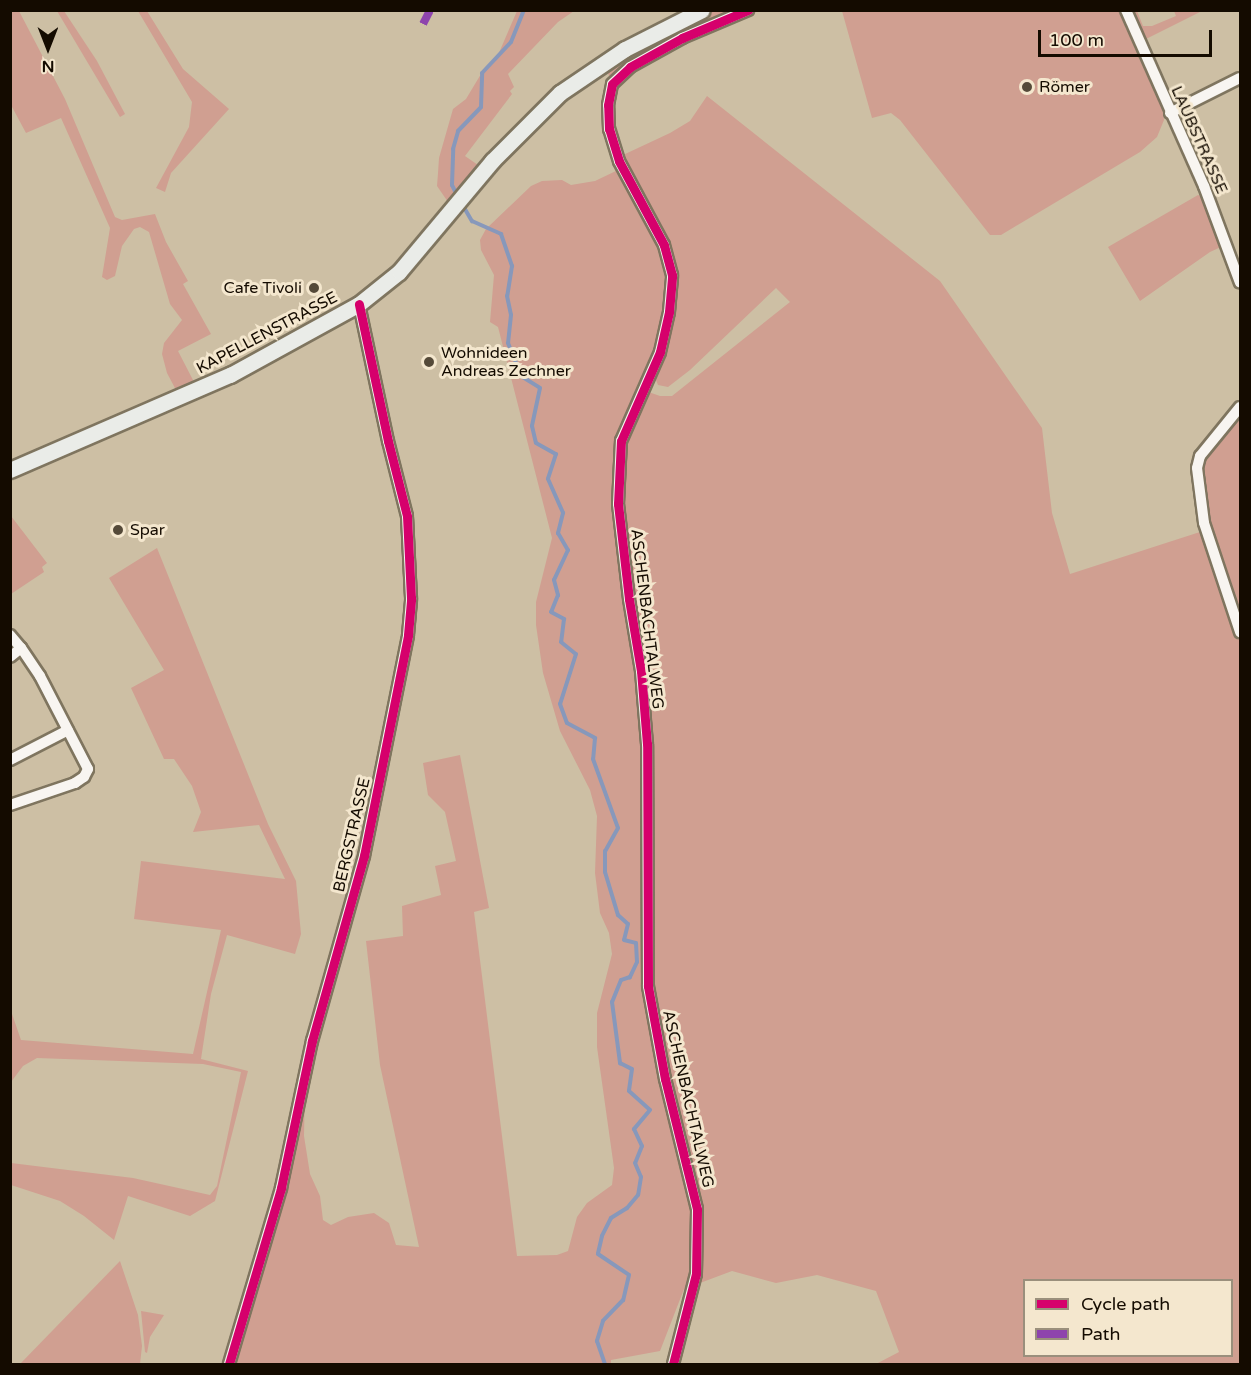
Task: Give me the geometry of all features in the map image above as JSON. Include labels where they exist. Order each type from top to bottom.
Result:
[{"type":"main road","name":"KAPELLENSTRASSE","points":[[10,470],[230,375],[359,304],[390,281],[492,161],[540,110],[581,77],[648,36],[702,10]]},
{"type":"street","name":"ASCHENBACHTALWEG","points":[[673,1365],[696,1274],[697,1209],[665,1079],[648,986],[646,734],[641,671],[629,599],[618,504],[621,441],[660,352],[669,312],[672,275],[664,244],[619,161],[609,129],[608,105],[612,84],[630,67],[682,38],[748,10]]},
{"type":"street","name":"LAUBSTRASSE","points":[[1126,10],[1204,186],[1240,283]]},
{"type":"street","points":[[1170,113],[1240,78]]},
{"type":"street","name":"BERGSTRASSE","points":[[229,1365],[280,1188],[312,1041],[364,856],[408,635],[411,598],[407,516],[359,304]]},
{"type":"street","points":[[1240,407],[1200,456],[1197,468],[1204,523],[1240,632]]},
{"type":"street","points":[[10,635],[40,676],[88,769],[84,777],[75,783],[10,805]]},
{"type":"street","points":[[10,657],[21,648]]},
{"type":"street","points":[[10,760],[68,730]]},
{"type":"shaded area","points":[[10,11],[19,11],[65,99],[115,217],[122,220],[155,214],[166,242],[188,281],[183,284],[211,334],[178,351],[194,382],[176,390],[167,373],[162,354],[164,343],[182,320],[170,304],[149,232],[140,227],[134,229],[122,246],[115,276],[107,280],[102,277],[110,228],[61,118],[26,133],[11,105]]},
{"type":"shaded area","points":[[57,11],[64,11],[97,61],[125,114],[120,117]]},
{"type":"shaded area","points":[[138,11],[147,11],[183,69],[229,109],[171,173],[165,192],[156,188],[189,127],[192,102]]},
{"type":"shaded area","points":[[517,11],[574,11],[558,22],[508,74],[514,87],[510,91],[512,94],[465,156],[478,165],[448,202],[437,186],[439,158],[453,109],[466,99],[481,74],[498,55]]},
{"type":"shaded area","points":[[715,11],[734,11],[680,34],[640,55],[610,78],[605,66],[697,17]]},
{"type":"shaded area","points":[[842,11],[1121,11],[1163,108],[1164,120],[1157,137],[1140,152],[1001,235],[990,235],[900,120],[891,113],[872,118]]},
{"type":"shaded area","points":[[1132,11],[1137,11],[1143,26],[1152,26],[1176,16],[1174,11],[1202,11],[1144,40]]},
{"type":"shaded area","points":[[707,96],[940,281],[1042,428],[1052,513],[1070,574],[1203,531],[1201,468],[1204,458],[1240,413],[1240,1364],[876,1364],[899,1352],[876,1291],[817,1275],[776,1283],[732,1271],[684,1289],[660,1351],[611,1360],[611,1364],[234,1364],[284,1189],[305,1086],[304,1136],[310,1174],[320,1196],[323,1220],[331,1225],[348,1217],[374,1213],[389,1223],[396,1245],[419,1247],[380,1065],[366,941],[403,936],[402,906],[441,895],[435,866],[456,861],[445,812],[428,795],[423,763],[460,755],[489,908],[474,912],[517,1256],[557,1255],[568,1251],[577,1217],[587,1203],[612,1185],[614,1168],[597,1047],[597,1013],[612,954],[609,933],[600,913],[595,873],[597,816],[590,790],[560,731],[543,673],[536,625],[536,602],[552,538],[498,327],[490,322],[494,275],[481,250],[480,240],[486,229],[531,186],[542,181],[562,180],[571,185],[595,181],[618,170],[659,247],[667,275],[659,335],[640,389],[660,396],[672,396],[790,302],[776,288],[690,370],[668,387],[658,385],[656,380],[674,313],[677,274],[669,242],[623,155],[690,121]]},
{"type":"shaded area","points":[[1198,195],[1203,197],[1223,246],[1210,252],[1140,301],[1108,247]]},
{"type":"shaded area","points":[[11,516],[47,563],[42,567],[44,572],[11,594]]},
{"type":"shaded area","points":[[157,548],[268,824],[296,881],[301,934],[295,954],[227,935],[211,994],[201,1059],[248,1071],[215,1201],[190,1216],[128,1196],[114,1240],[84,1216],[60,1201],[11,1185],[11,1163],[133,1178],[210,1195],[217,1186],[241,1072],[203,1064],[37,1058],[23,1066],[11,1082],[11,1011],[21,1040],[193,1054],[221,930],[134,919],[141,861],[285,879],[259,825],[193,832],[201,812],[192,786],[174,759],[164,759],[131,688],[164,670],[109,578]]},
{"type":"shaded area","points":[[120,1261],[138,1315],[142,1346],[140,1364],[20,1364]]},
{"type":"shaded area","points":[[141,1311],[164,1315],[150,1337],[147,1353],[145,1352]]},
{"type":"waterway","points":[[457,195],[452,185],[453,149],[458,131],[481,107],[482,73],[511,42],[524,10]]},
{"type":"waterway","points":[[462,204],[472,221],[501,234],[512,266],[507,296],[511,315],[508,343],[521,376],[540,388],[532,426],[536,443],[556,454],[548,479],[563,513],[558,533],[568,550],[554,580],[558,595],[551,612],[564,619],[561,642],[576,654],[560,704],[567,723],[595,738],[593,759],[618,828],[605,851],[605,872],[618,915],[628,924],[624,940],[636,943],[637,962],[630,977],[621,980],[612,1002],[620,1063],[632,1069],[629,1091],[650,1110],[634,1129],[642,1146],[635,1163],[641,1177],[638,1195],[627,1208],[611,1218],[602,1236],[598,1254],[629,1275],[623,1300],[603,1321],[597,1341],[605,1364]]},
{"type":"marked path","points":[[423,24],[430,10]]},
{"type":"cycle path","points":[[673,1364],[696,1274],[697,1209],[665,1079],[648,986],[647,744],[641,671],[629,599],[618,504],[621,441],[660,352],[669,312],[672,275],[664,245],[619,161],[609,129],[608,105],[612,84],[630,67],[682,38],[748,10]]},
{"type":"cycle path","points":[[229,1364],[281,1188],[312,1041],[364,856],[408,635],[411,598],[407,516],[388,441],[359,304]]},
{"type":"place","name":"Römer","points":[[1027,87]]},
{"type":"place","name":"Cafe Tivoli","points":[[314,288]]},
{"type":"place","name":"Wohnideen Andreas Zechner","points":[[429,362]]},
{"type":"place","name":"Spar","points":[[118,530]]}]
